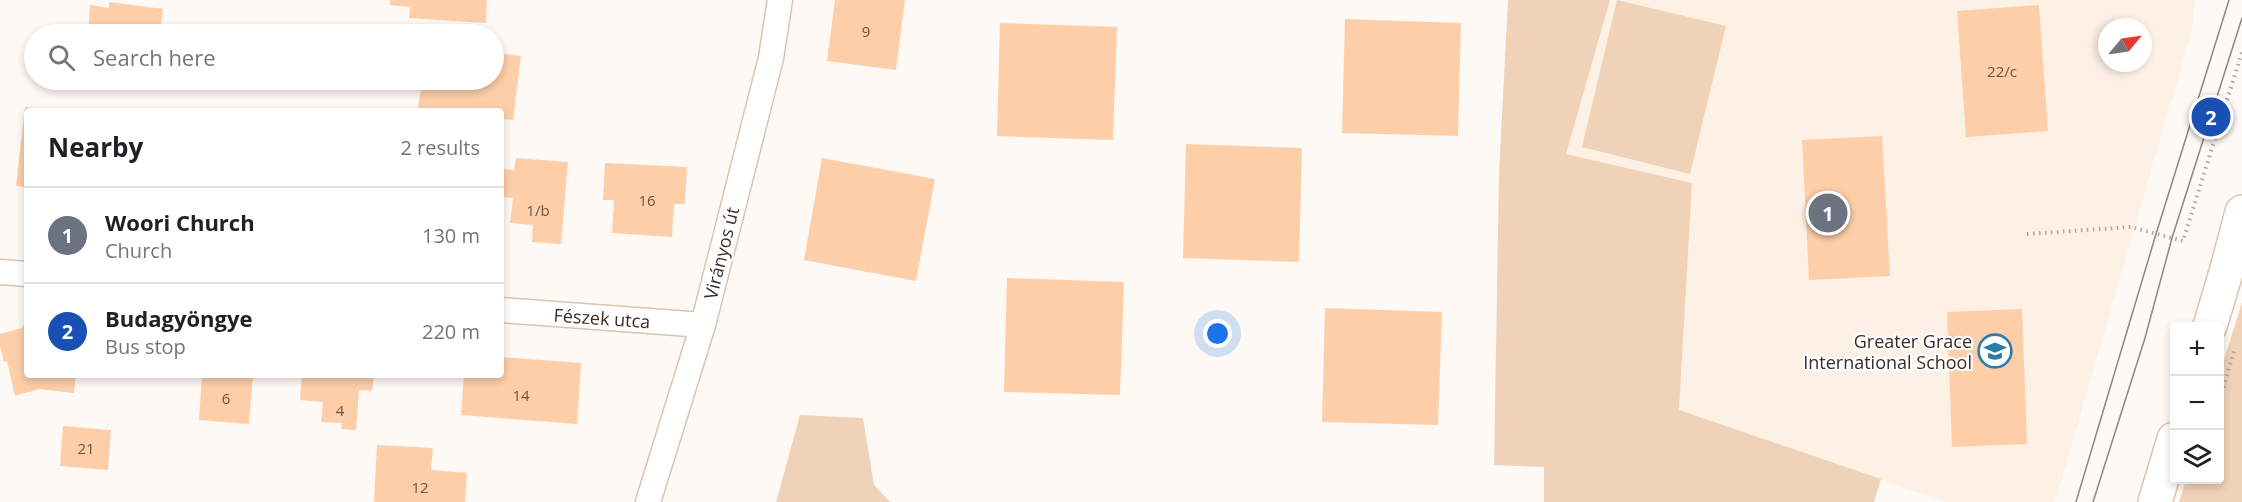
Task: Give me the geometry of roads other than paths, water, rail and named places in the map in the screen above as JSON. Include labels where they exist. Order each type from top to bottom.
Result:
[{"type":"main road","points":[[2224,330],[2235,272],[2242,212]]},
{"type":"main road","points":[[2155,502],[2170,455]]},
{"type":"street","name":"Virányos út","points":[[648,502],[703,325],[771,58],[780,0]]},
{"type":"street","points":[[0,272],[24,274]]},
{"type":"street","name":"Fészek utca","points":[[504,310],[703,325]]},
{"type":"tram line","points":[[2076,502],[2229,0]]},
{"type":"tram line","points":[[2093,502],[2145,338],[2172,238],[2242,18]]},
{"type":"place","name":"Budagyöngye","points":[[2211,117]]},
{"type":"place","name":"Woori Church","points":[[1828,213]]},
{"type":"place","name":"Greater Grace International School","points":[[1995,351]]}]
